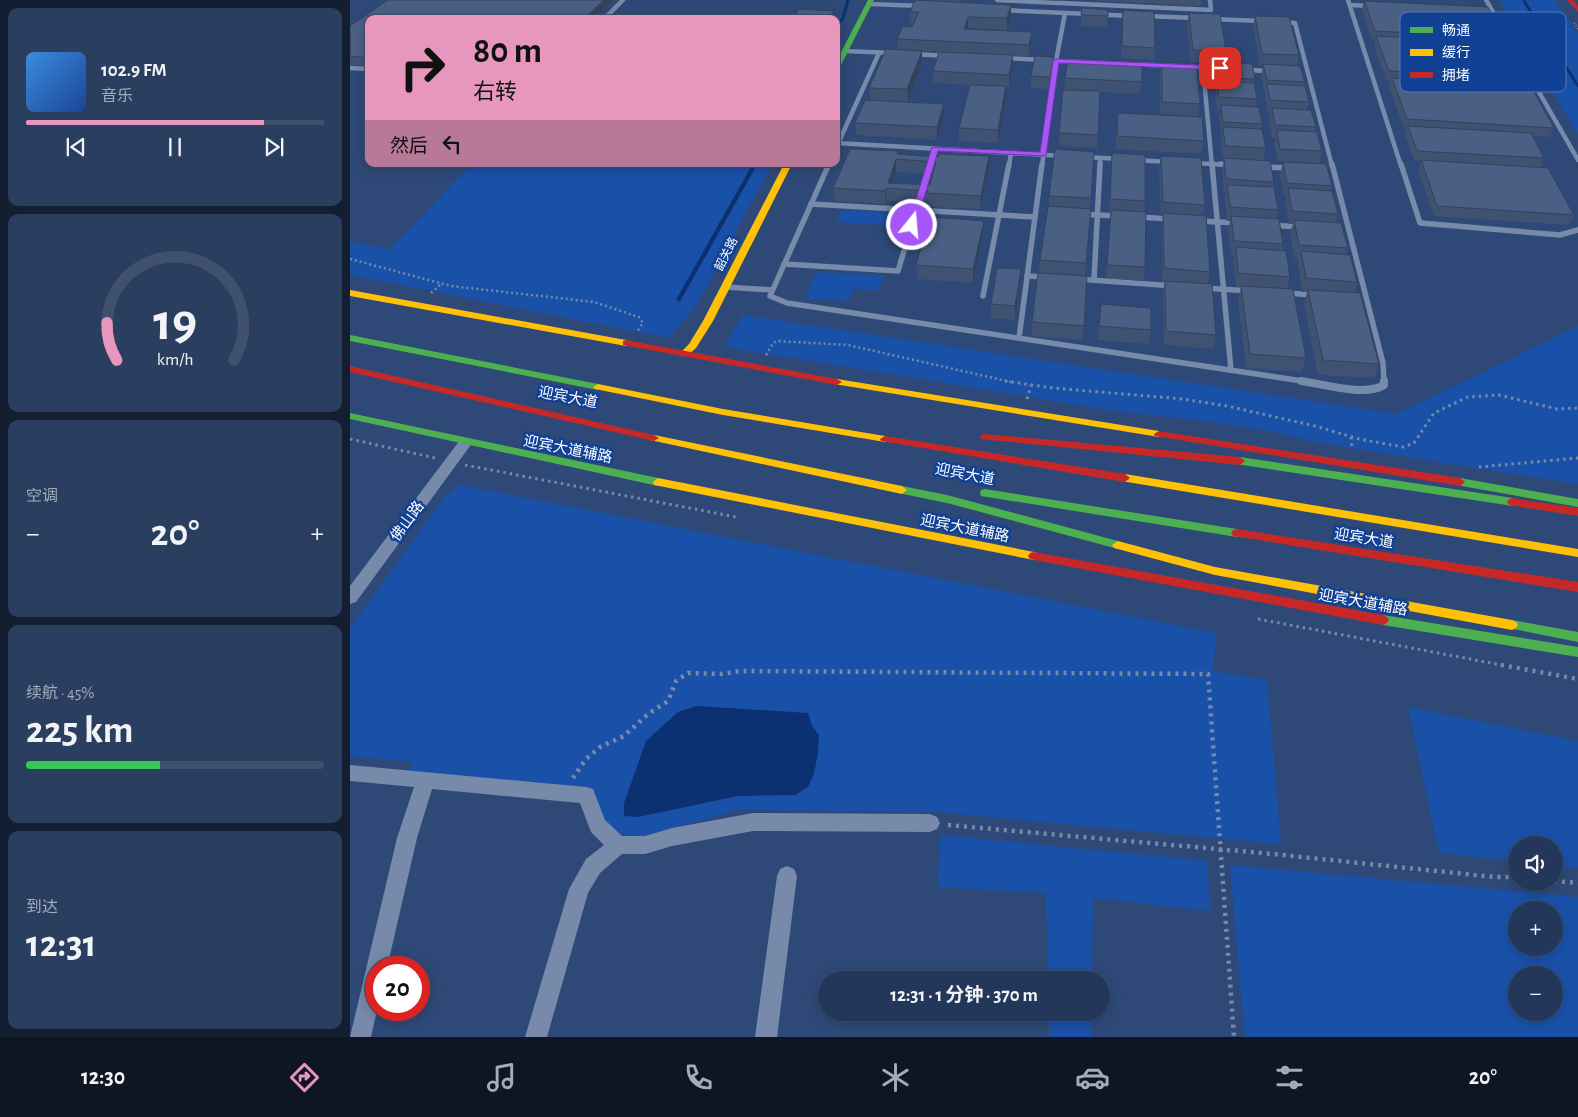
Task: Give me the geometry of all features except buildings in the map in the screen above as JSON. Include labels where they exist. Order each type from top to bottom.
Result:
[{"type":"main road","points":[[1570,0],[1578,10]]},
{"type":"main road","points":[[840,61],[870,2]]},
{"type":"main road","name":"韶关路","points":[[684,354],[693,346],[708,322],[786,167]]},
{"type":"main road","points":[[350,294],[880,390],[1479,485],[1578,503]]},
{"type":"main road","name":"迎宾大道","points":[[350,338],[723,412],[1578,553]]},
{"type":"main road","points":[[376,344],[625,380]]},
{"type":"main road","points":[[350,369],[692,447],[947,499],[1215,571],[1578,637]]},
{"type":"main road","name":"迎宾大道","points":[[350,369],[837,464]]},
{"type":"main road","name":"迎宾大道辅路","points":[[350,416],[465,443],[1037,558],[1412,626],[1578,652]]},
{"type":"main road","points":[[974,436],[1243,461],[1578,512]]},
{"type":"main road","name":"迎宾大道","points":[[974,491],[1578,587]]},
{"type":"street","name":"佛山路","points":[[350,598],[465,443]]},
{"type":"street","points":[[350,772],[586,795],[598,826],[618,845]]},
{"type":"street","points":[[360,1037],[407,838],[426,780]]},
{"type":"street","points":[[536,1037],[579,889],[593,866],[618,845],[645,845],[672,837],[753,822],[930,823]]},
{"type":"street","points":[[766,1037],[787,876]]},
{"type":"lane","points":[[608,15],[623,0]]},
{"type":"lane","points":[[997,0],[1084,2],[1211,10],[1210,0]]},
{"type":"lane","points":[[1486,0],[1493,12]]},
{"type":"lane","points":[[870,2],[928,6]]},
{"type":"lane","points":[[1379,7],[1349,3],[1420,223],[1560,235],[1578,230]]},
{"type":"lane","points":[[996,10],[1266,22]]},
{"type":"lane","points":[[1484,12],[1493,12]]},
{"type":"lane","points":[[1019,338],[1064,13]]},
{"type":"lane","points":[[828,167],[770,296],[787,302],[1019,338],[1362,390],[1376,390],[1384,385],[1385,375],[1295,23],[1276,22]]},
{"type":"lane","points":[[845,51],[899,54]]},
{"type":"lane","points":[[840,138],[879,52]]},
{"type":"lane","points":[[909,54],[958,56]]},
{"type":"lane","points":[[997,58],[1085,62]]},
{"type":"lane","points":[[1125,64],[1174,66]]},
{"type":"lane","points":[[1184,67],[1231,69]]},
{"type":"lane","points":[[350,68],[365,69]]},
{"type":"lane","points":[[1203,68],[1231,370]]},
{"type":"lane","points":[[1241,69],[1278,71]]},
{"type":"lane","points":[[1297,72],[1306,72]]},
{"type":"lane","points":[[1539,92],[1578,160]]},
{"type":"lane","points":[[840,145],[935,148],[1072,156]]},
{"type":"lane","points":[[784,264],[898,271],[935,148]]},
{"type":"lane","points":[[983,296],[1011,153]]},
{"type":"lane","points":[[1081,157],[1174,162]]},
{"type":"lane","points":[[1094,280],[1100,158]]},
{"type":"lane","points":[[1184,162],[1240,166]]},
{"type":"lane","points":[[1258,167],[1295,169]]},
{"type":"lane","points":[[1323,170],[1332,171]]},
{"type":"lane","points":[[811,204],[999,214],[1036,214],[1045,212]]},
{"type":"lane","points":[[1071,213],[1177,220]]},
{"type":"lane","points":[[1187,220],[1245,224]]},
{"type":"lane","points":[[1263,225],[1310,228]]},
{"type":"lane","points":[[1338,229],[1348,230]]},
{"type":"lane","points":[[1027,276],[1056,278]]},
{"type":"lane","points":[[1065,278],[1183,286]]},
{"type":"lane","points":[[725,287],[772,290]]},
{"type":"lane","points":[[1193,287],[1261,292]]},
{"type":"lane","points":[[1280,293],[1318,296]]},
{"type":"lane","points":[[1357,298],[1366,299]]},
{"type":"path","points":[[350,259],[442,284],[594,302],[639,317],[643,323],[636,334]]},
{"type":"path","points":[[426,296],[442,284]]},
{"type":"path","points":[[763,358],[773,343],[777,341],[825,342],[887,353],[971,375],[1031,385],[1204,402],[1287,420],[1360,439],[1403,447],[1414,443],[1434,413],[1468,397],[1499,395],[1557,408],[1578,408]]},
{"type":"path","points":[[1026,401],[1031,385]]},
{"type":"path","points":[[1351,437],[1353,454]]},
{"type":"path","points":[[1476,467],[1578,458]]},
{"type":"path","points":[[562,793],[586,759],[600,747],[624,736],[648,714],[668,701],[676,681],[688,673],[721,674],[740,671],[1208,674],[1234,1037]]},
{"type":"path","points":[[930,823],[1508,877]]},
{"type":"path","points":[[1563,882],[1578,883]]},
{"type":"shaded area","points":[[1500,0],[1555,0],[1563,12],[1507,12]]},
{"type":"shaded area","points":[[1566,16],[1578,34],[1578,135],[1553,92],[1566,92]]},
{"type":"shaded area","points":[[469,167],[770,167],[696,306],[669,338],[350,275],[350,242],[390,249]]},
{"type":"shaded area","points":[[844,210],[902,214],[899,226],[837,222],[840,213]]},
{"type":"shaded area","points":[[820,272],[884,276],[879,290],[854,289],[848,301],[811,299],[807,294],[815,275]]},
{"type":"shaded area","points":[[742,315],[1397,414],[1578,326],[1578,484],[1326,444],[1268,431],[1199,420],[1121,412],[725,347]]},
{"type":"shaded area","points":[[460,485],[1216,633],[1213,671],[1267,680],[1281,844],[936,812],[739,810],[641,837],[629,836],[613,829],[608,824],[599,809],[592,789],[409,771],[413,762],[350,756],[350,628],[446,495]]},
{"type":"shaded area","points":[[697,706],[808,713],[812,726],[819,735],[814,774],[808,787],[795,795],[738,796],[638,817],[624,816],[624,803],[646,741],[678,712]]},
{"type":"shaded area","points":[[1408,707],[1578,741],[1578,868],[1563,867],[1563,836],[1508,836],[1508,860],[1439,853]]},
{"type":"shaded area","points":[[940,835],[1207,861],[1210,911],[1093,898],[1092,971],[1048,971],[1046,893],[938,887]]},
{"type":"shaded area","points":[[1230,865],[1578,897],[1578,1037],[1245,1037]]},
{"type":"shaded area","points":[[1049,1021],[1091,1021],[1091,1037],[1049,1037]]},
{"type":"waterway","points":[[840,23],[848,0]]},
{"type":"waterway","points":[[1524,1],[1531,12]]},
{"type":"waterway","points":[[1566,67],[1578,86]]},
{"type":"waterway","points":[[679,299],[753,167]]},
{"type":"traffic: fast","points":[[840,61],[871,0]]},
{"type":"traffic: fast","points":[[350,338],[598,387]]},
{"type":"traffic: fast","points":[[350,416],[658,482]]},
{"type":"traffic: fast","points":[[1240,461],[1513,502]]},
{"type":"traffic: fast","points":[[1460,482],[1578,503]]},
{"type":"traffic: fast","points":[[902,490],[947,499],[1118,545]]},
{"type":"traffic: fast","points":[[985,493],[1237,533]]},
{"type":"traffic: fast","points":[[1383,620],[1578,652]]},
{"type":"traffic: fast","points":[[1512,625],[1578,637]]},
{"type":"traffic: slow","points":[[684,354],[693,346],[708,321],[786,167]]},
{"type":"traffic: slow","points":[[350,293],[626,343]]},
{"type":"traffic: slow","points":[[837,382],[1159,434]]},
{"type":"traffic: slow","points":[[598,387],[723,412],[885,439]]},
{"type":"traffic: slow","points":[[654,438],[902,490]]},
{"type":"traffic: slow","points":[[1125,478],[1578,553]]},
{"type":"traffic: slow","points":[[658,482],[1034,556]]},
{"type":"traffic: slow","points":[[1118,545],[1215,571],[1512,625]]},
{"type":"traffic: jam","points":[[1570,0],[1578,10]]},
{"type":"traffic: jam","points":[[626,343],[837,382]]},
{"type":"traffic: jam","points":[[350,369],[654,438]]},
{"type":"traffic: jam","points":[[1159,434],[1460,482]]},
{"type":"traffic: jam","points":[[985,437],[1240,461]]},
{"type":"traffic: jam","points":[[885,439],[1125,478]]},
{"type":"traffic: jam","points":[[1513,502],[1578,512]]},
{"type":"traffic: jam","points":[[1237,533],[1578,587]]},
{"type":"traffic: jam","points":[[1034,556],[1383,620]]},
{"type":"route","points":[[912,225],[935,148],[1043,155],[1056,61],[1220,68]]}]
